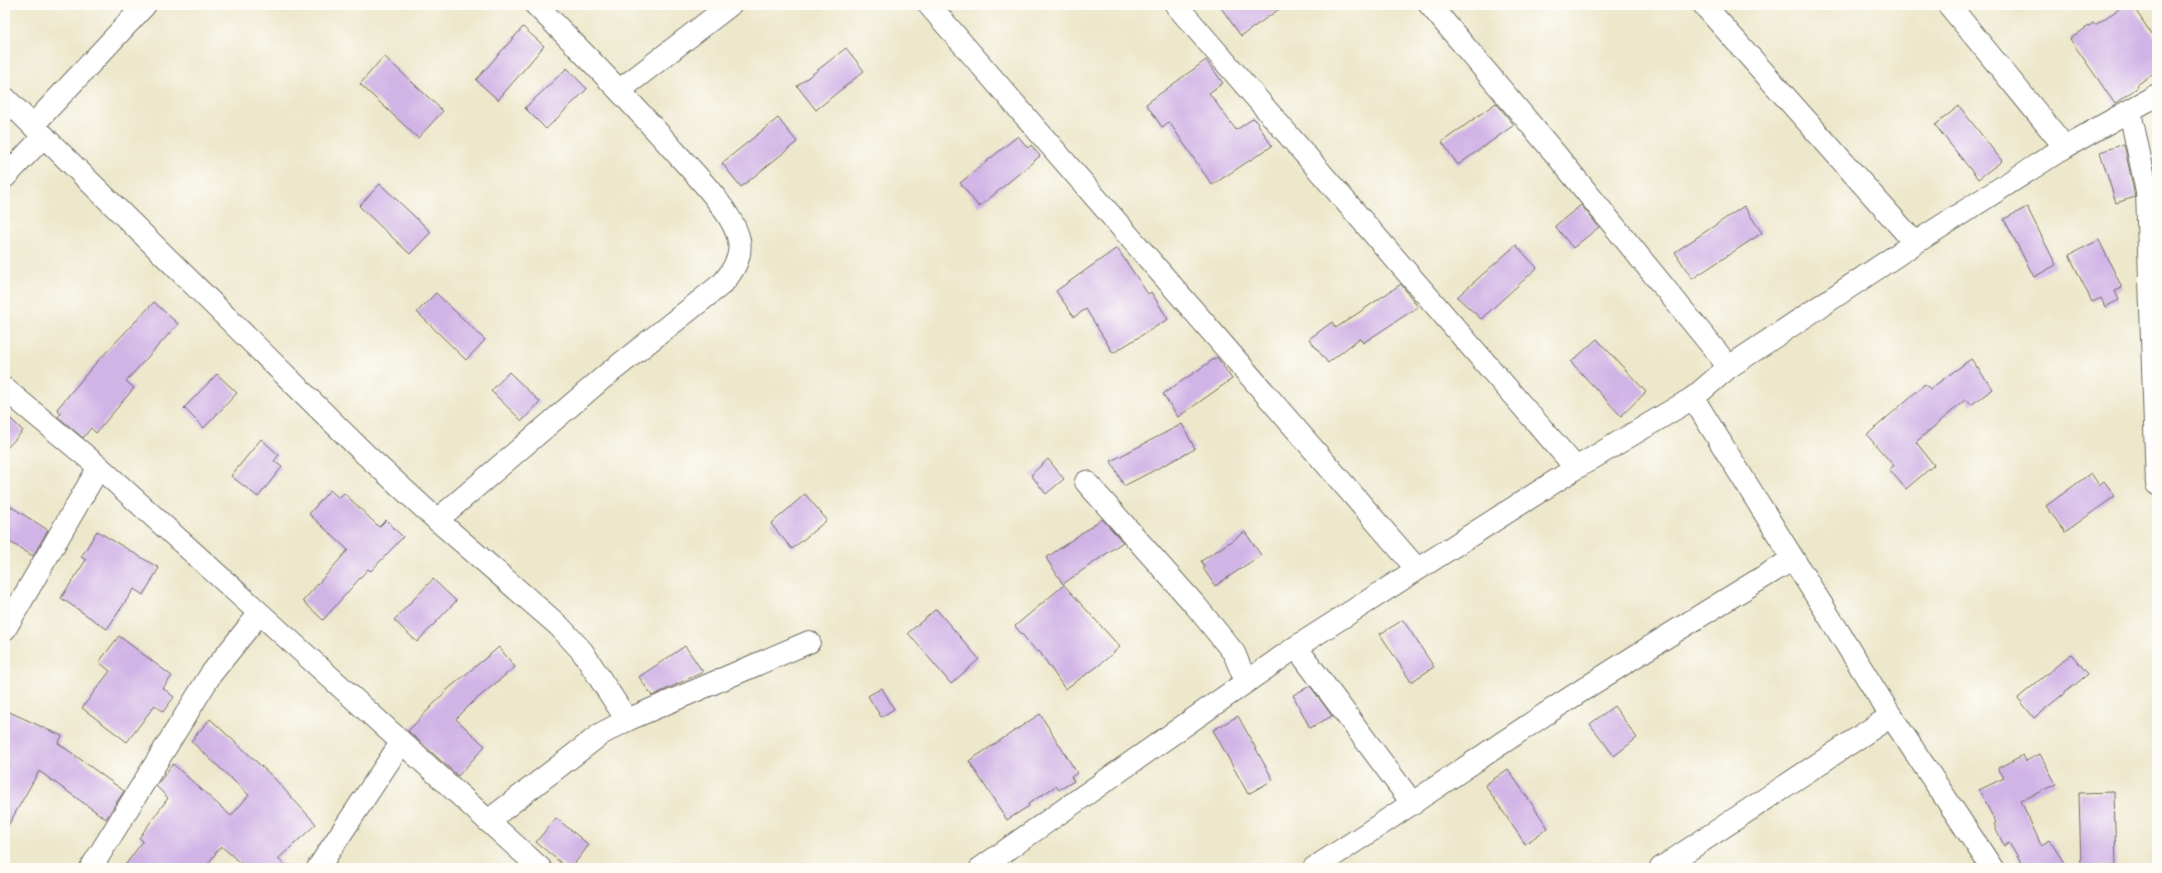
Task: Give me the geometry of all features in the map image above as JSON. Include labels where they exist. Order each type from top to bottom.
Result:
[{"type":"street","points":[[5,177],[39,130],[145,5]]},
{"type":"street","points":[[437,520],[604,377],[724,283],[734,269],[739,254],[738,238],[714,196],[620,90],[536,5]]},
{"type":"street","points":[[620,90],[730,5]]},
{"type":"street","points":[[929,5],[1417,569]]},
{"type":"street","points":[[1176,5],[1576,468]]},
{"type":"street","points":[[1430,5],[1558,157],[1729,367]]},
{"type":"street","points":[[1704,5],[1915,242]]},
{"type":"street","points":[[1949,5],[2065,147]]},
{"type":"street","points":[[981,868],[1296,647],[1576,468],[1693,398],[1729,367],[1915,242],[2065,147],[2130,112],[2157,94]]},
{"type":"street","points":[[5,98],[365,454],[437,520],[559,626],[582,651],[627,720]]},
{"type":"street","points":[[2130,112],[2147,191],[2157,484]]},
{"type":"street","points":[[5,389],[99,467],[540,868]]},
{"type":"street","points":[[1693,398],[1891,716],[1992,868]]},
{"type":"street","points":[[5,629],[99,467]]},
{"type":"street","points":[[1086,482],[1211,623],[1234,653],[1246,682]]},
{"type":"street","points":[[1314,868],[1413,804],[1562,703],[1672,632],[1793,559]]},
{"type":"street","points":[[91,868],[210,674],[259,614]]},
{"type":"street","points":[[488,821],[601,734],[627,720],[809,642]]},
{"type":"street","points":[[1296,647],[1413,804]]},
{"type":"street","points":[[1661,868],[1891,716]]},
{"type":"street","points":[[318,868],[401,743]]},
{"type":"building","points":[[1219,5],[1285,5],[1241,36]]},
{"type":"building","points":[[2125,5],[2132,5],[2157,42],[2157,71],[2137,85],[2138,87],[2115,104],[2070,39],[2093,23],[2095,25]]},
{"type":"building","points":[[523,27],[544,46],[498,100],[476,80]]},
{"type":"building","points":[[846,48],[864,71],[816,110],[797,86]]},
{"type":"building","points":[[384,56],[443,111],[418,138],[360,84]]},
{"type":"building","points":[[1206,60],[1223,83],[1209,93],[1236,130],[1254,118],[1272,146],[1212,185],[1169,122],[1162,127],[1146,104]]},
{"type":"building","points":[[567,68],[587,89],[546,129],[525,108]]},
{"type":"building","points":[[1496,103],[1514,125],[1458,165],[1442,142]]},
{"type":"building","points":[[1959,106],[2002,161],[1978,179],[1935,125]]},
{"type":"building","points":[[778,118],[797,142],[741,187],[722,163]]},
{"type":"building","points":[[1018,136],[1028,148],[1031,145],[1040,156],[979,207],[960,183]]},
{"type":"building","points":[[2124,144],[2135,197],[2116,203],[2100,152]]},
{"type":"building","points":[[380,184],[431,232],[410,254],[359,206]]},
{"type":"building","points":[[1581,205],[1599,227],[1573,248],[1555,226]]},
{"type":"building","points":[[1744,206],[1762,233],[1692,279],[1675,252]]},
{"type":"building","points":[[2027,207],[2056,265],[2034,277],[2004,219]]},
{"type":"building","points":[[2099,240],[2122,288],[2115,291],[2119,300],[2105,307],[2101,298],[2092,302],[2069,255]]},
{"type":"building","points":[[1516,245],[1537,268],[1481,319],[1457,297]]},
{"type":"building","points":[[1117,248],[1148,294],[1151,292],[1168,319],[1113,353],[1086,309],[1074,317],[1056,291]]},
{"type":"building","points":[[1401,284],[1418,307],[1363,343],[1360,338],[1328,363],[1309,339],[1332,322],[1336,328]]},
{"type":"building","points":[[436,293],[485,340],[466,360],[417,312]]},
{"type":"building","points":[[154,302],[178,324],[126,381],[134,388],[96,433],[91,428],[83,438],[58,417],[61,413],[57,409],[95,364]]},
{"type":"building","points":[[1597,339],[1646,392],[1621,416],[1571,362]]},
{"type":"building","points":[[1217,357],[1232,379],[1178,417],[1163,394]]},
{"type":"building","points":[[1971,359],[1993,389],[1971,405],[1966,399],[1916,442],[1934,465],[1906,489],[1889,469],[1894,466],[1867,435],[1925,384],[1930,389]]},
{"type":"building","points":[[509,372],[540,402],[522,421],[491,391]]},
{"type":"building","points":[[217,374],[237,393],[204,428],[184,408]]},
{"type":"building","points":[[5,413],[23,431],[5,450]]},
{"type":"building","points":[[1182,424],[1195,449],[1124,486],[1111,461]]},
{"type":"building","points":[[261,439],[279,455],[274,461],[282,467],[258,497],[231,476]]},
{"type":"building","points":[[1048,459],[1064,479],[1046,494],[1031,475]]},
{"type":"building","points":[[2091,473],[2099,485],[2104,481],[2115,496],[2065,532],[2046,506]]},
{"type":"building","points":[[330,490],[339,498],[344,493],[379,527],[386,520],[403,537],[371,571],[368,569],[323,620],[303,601],[348,550],[309,514]]},
{"type":"building","points":[[805,494],[827,520],[792,549],[771,524]]},
{"type":"building","points":[[5,503],[48,530],[33,556],[5,539]]},
{"type":"building","points":[[1102,519],[1123,542],[1063,584],[1046,558]]},
{"type":"building","points":[[97,531],[159,568],[143,595],[134,589],[107,629],[61,598],[86,560],[81,557]]},
{"type":"building","points":[[1245,532],[1261,555],[1215,586],[1203,568],[1205,567],[1201,561]]},
{"type":"building","points":[[433,579],[456,601],[417,642],[394,620]]},
{"type":"building","points":[[1064,585],[1120,647],[1097,667],[1065,689],[1039,651],[1037,652],[1015,626]]},
{"type":"building","points":[[936,609],[979,659],[951,684],[908,633]]},
{"type":"building","points":[[1403,620],[1434,667],[1411,682],[1380,634]]},
{"type":"building","points":[[119,636],[172,676],[163,688],[174,697],[163,712],[155,705],[127,742],[82,708],[110,671],[99,662]]},
{"type":"building","points":[[685,646],[703,672],[652,696],[639,677]]},
{"type":"building","points":[[499,647],[515,667],[473,702],[456,719],[485,746],[458,776],[408,731],[448,689]]},
{"type":"building","points":[[2071,654],[2088,674],[2034,718],[2018,698]]},
{"type":"building","points":[[1310,686],[1332,716],[1310,728],[1293,695]]},
{"type":"building","points":[[882,688],[894,709],[881,717],[868,696]]},
{"type":"building","points":[[1614,706],[1637,738],[1614,756],[1590,724]]},
{"type":"building","points":[[5,710],[62,736],[58,743],[124,791],[106,819],[39,771],[5,831]]},
{"type":"building","points":[[1040,714],[1077,773],[1071,777],[1074,781],[1059,790],[1056,786],[1007,820],[969,761]]},
{"type":"building","points":[[1238,716],[1273,780],[1248,794],[1213,730]]},
{"type":"building","points":[[210,719],[272,776],[316,824],[278,859],[288,868],[246,868],[221,846],[205,868],[123,868],[143,841],[139,838],[168,798],[156,786],[173,764],[231,816],[249,795],[191,741]]},
{"type":"building","points":[[2040,754],[2056,784],[2021,801],[2041,845],[2050,840],[2068,868],[2024,868],[2009,843],[2004,846],[1994,824],[1996,823],[1979,790],[2004,778],[1998,768],[2023,755],[2026,761]]},
{"type":"building","points":[[1508,769],[1548,828],[1525,844],[1485,785]]},
{"type":"building","points":[[2114,792],[2116,866],[2081,867],[2079,793]]},
{"type":"building","points":[[556,818],[589,845],[571,868],[567,868],[536,842]]}]
